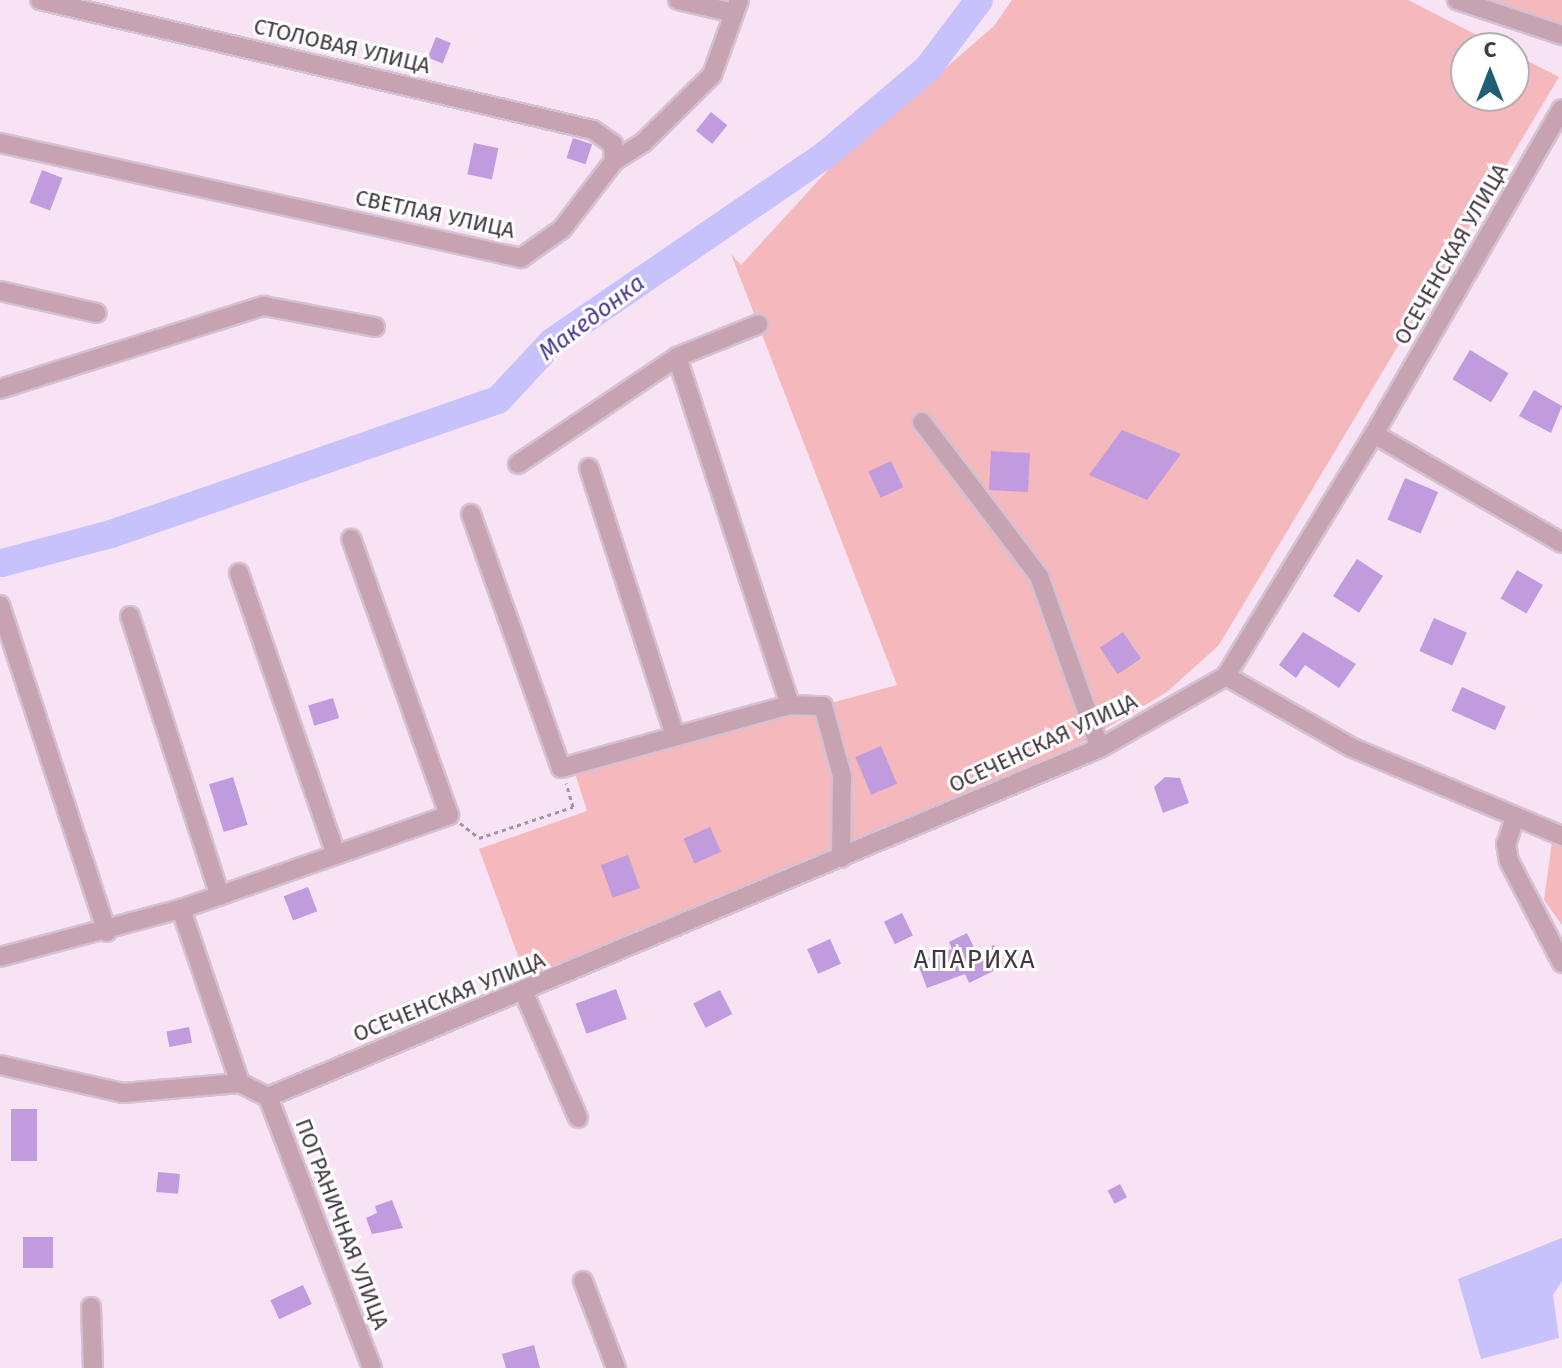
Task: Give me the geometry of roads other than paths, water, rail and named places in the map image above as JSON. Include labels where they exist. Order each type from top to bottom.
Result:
[{"type":"street","name":"СТОЛОВАЯ УЛИЦА","points":[[40,0],[593,130],[613,144],[614,161]]},
{"type":"street","points":[[678,0],[736,7]]},
{"type":"street","points":[[1457,0],[1562,35]]},
{"type":"street","name":"СВЕТЛАЯ УЛИЦА","points":[[0,143],[521,258],[562,229],[614,161],[643,143],[712,75],[736,7]]},
{"type":"street","name":"ОСЕЧЕНСКАЯ УЛИЦА","points":[[268,1097],[524,993],[1100,748],[1226,676],[1374,434],[1562,109]]},
{"type":"street","points":[[0,291],[97,313]]},
{"type":"street","points":[[0,389],[264,306],[375,327]]},
{"type":"street","points":[[518,464],[677,357],[759,324]]},
{"type":"street","points":[[677,357],[790,705]]},
{"type":"street","points":[[922,422],[1039,576],[1100,748]]},
{"type":"street","points":[[1374,434],[1562,543]]},
{"type":"street","points":[[589,468],[675,736]]},
{"type":"street","points":[[471,514],[561,768],[790,705],[823,706],[842,776],[841,858]]},
{"type":"street","points":[[0,957],[107,932],[181,909],[449,815],[351,539]]},
{"type":"street","points":[[239,573],[336,855]]},
{"type":"street","points":[[0,605],[107,932]]},
{"type":"street","points":[[130,616],[220,896]]},
{"type":"street","points":[[1226,676],[1353,748],[1562,836]]},
{"type":"street","points":[[1515,817],[1506,844],[1509,861],[1562,963]]},
{"type":"street","points":[[181,909],[240,1083]]},
{"type":"street","points":[[524,993],[578,1118]]},
{"type":"street","points":[[0,1065],[123,1093],[240,1083],[268,1097]]},
{"type":"street","name":"ПОГРАНИЧНАЯ УЛИЦА","points":[[268,1097],[372,1368]]},
{"type":"street","points":[[583,1281],[616,1368]]},
{"type":"street","points":[[91,1307],[93,1368]]},
{"type":"waterway","name":"Македонка","points":[[2,563],[111,534],[498,400],[552,342],[824,156],[928,68],[979,0]]},
{"type":"district","name":"АПАРИХА","points":[[975,960]]}]
